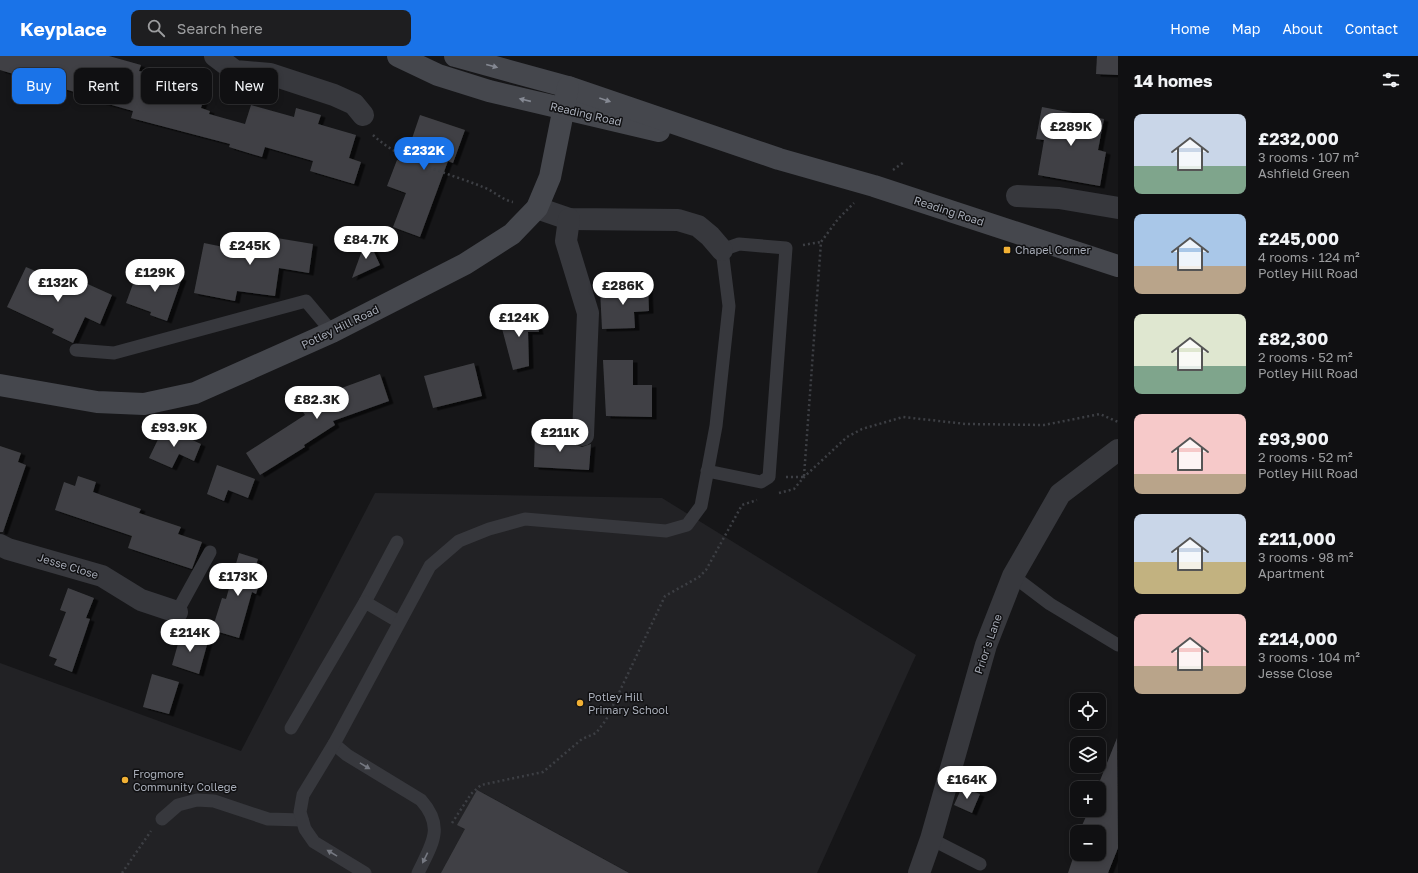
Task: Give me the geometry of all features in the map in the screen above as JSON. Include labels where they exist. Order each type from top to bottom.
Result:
[{"type":"main road","name":"Reading Road","points":[[398,56],[438,75],[488,91],[779,159],[874,186],[1118,266]]},
{"type":"main road","name":"Reading Road","points":[[455,56],[568,87],[779,159]]},
{"type":"main road","name":"Potley Hill Road","points":[[0,385],[97,402],[144,404],[195,393],[332,332],[465,264],[512,234],[537,208],[550,177],[568,87]]},
{"type":"street","points":[[215,56],[235,71],[270,74],[334,95],[354,104],[363,115]]},
{"type":"street","points":[[1017,196],[1059,198],[1118,208]]},
{"type":"street","points":[[537,208],[569,219],[678,220],[698,226],[710,236],[722,250]]},
{"type":"street","points":[[569,219],[566,241],[588,313],[583,435]]},
{"type":"street","name":"Prior's Lane","points":[[919,873],[931,839],[986,646],[1013,576],[1060,494],[1118,450]]},
{"type":"street","name":"Jesse Close","points":[[0,545],[8,549],[102,576],[140,600],[176,612]]},
{"type":"lane","points":[[365,873],[314,842],[305,829],[300,812],[303,795],[334,744],[430,566],[459,541],[488,529],[525,519],[666,531],[687,525],[701,506],[707,471],[716,426],[729,306],[722,250],[739,244],[786,248],[769,477],[761,482],[707,471]]},
{"type":"lane","points":[[76,350],[114,353],[306,301],[332,332]]},
{"type":"lane","points":[[290,728],[365,602],[397,542]]},
{"type":"lane","points":[[176,612],[210,552]]},
{"type":"lane","points":[[1013,576],[1050,604],[1118,645]]},
{"type":"lane","points":[[365,602],[399,622]]},
{"type":"lane","points":[[334,744],[347,755],[421,800],[430,810],[436,829],[431,847],[418,873]]},
{"type":"lane","points":[[162,819],[178,805],[196,800],[214,801],[268,819],[302,820]]},
{"type":"lane","points":[[931,839],[980,864]]},
{"type":"path","points":[[363,115],[365,124],[373,135],[400,154],[485,188],[507,201],[537,208]]},
{"type":"path","points":[[804,477],[821,242],[843,214]]},
{"type":"path","points":[[775,494],[794,489],[804,477],[846,437],[862,429],[903,417],[966,424],[1044,425],[1100,414],[1118,422]]},
{"type":"path","points":[[434,823],[447,831],[471,794],[481,785],[543,772],[582,739],[596,733],[606,720],[665,596],[700,577],[706,570],[742,505],[763,498]]},
{"type":"path","points":[[122,873],[156,824],[162,819]]},
{"type":"shaded area","name":"Potley Hill Primary School","points":[[375,493],[662,498],[916,655],[817,873],[0,873],[0,663],[241,751]]},
{"type":"building","points":[[0,56],[109,56],[141,65],[139,71],[141,72],[141,104],[202,104],[201,108],[210,111],[209,114],[245,124],[251,105],[294,117],[296,108],[321,115],[318,124],[356,135],[349,158],[361,162],[354,184],[310,171],[313,161],[265,147],[262,157],[229,147],[230,144],[131,118],[133,111],[108,104],[133,104],[133,68],[74,68],[74,92],[66,89],[66,68],[12,68],[12,74],[0,70]]},
{"type":"building","points":[[1097,56],[1118,56],[1118,75],[1096,74]]},
{"type":"building","points":[[1042,107],[1104,119],[1098,150],[1106,152],[1100,186],[1038,175],[1044,140],[1036,139]]},
{"type":"building","points":[[420,115],[465,130],[453,163],[448,161],[420,237],[393,227],[406,193],[387,186],[397,160],[404,162]]},
{"type":"building","points":[[246,233],[313,244],[309,273],[279,268],[275,296],[237,291],[235,301],[194,293],[204,243],[243,251]]},
{"type":"building","points":[[367,237],[380,265],[352,278]]},
{"type":"building","points":[[26,267],[78,290],[81,281],[112,295],[100,324],[85,317],[73,343],[52,333],[54,329],[7,307]]},
{"type":"building","points":[[151,267],[182,278],[167,321],[150,315],[151,312],[126,303],[137,273],[147,277]]},
{"type":"building","points":[[648,287],[649,311],[634,312],[635,328],[602,329],[600,289]]},
{"type":"building","points":[[534,312],[539,332],[528,332],[529,366],[513,370],[500,321]]},
{"type":"building","points":[[603,360],[633,360],[633,385],[652,385],[652,417],[606,416]]},
{"type":"building","points":[[474,363],[482,396],[433,408],[424,376]]},
{"type":"building","points":[[380,374],[389,401],[333,421],[335,425],[304,445],[305,447],[260,475],[246,453],[305,415],[294,398],[311,388],[317,397]]},
{"type":"building","points":[[164,427],[201,444],[194,461],[179,454],[172,468],[149,458]]},
{"type":"building","points":[[535,433],[556,434],[556,439],[572,440],[576,445],[582,447],[591,444],[589,470],[534,467]]},
{"type":"building","points":[[0,446],[21,453],[18,462],[26,465],[3,532],[0,532]]},
{"type":"building","points":[[217,465],[255,479],[248,498],[228,490],[224,501],[207,494]]},
{"type":"building","points":[[78,476],[96,482],[93,492],[141,509],[139,513],[181,527],[178,534],[202,542],[192,569],[128,548],[132,536],[55,510],[64,482],[75,486]]},
{"type":"building","points":[[239,553],[258,559],[255,568],[263,571],[256,594],[252,592],[239,638],[212,630],[222,598],[226,599]]},
{"type":"building","points":[[68,588],[94,598],[86,618],[90,619],[72,672],[54,665],[57,659],[49,656],[66,612],[60,610]]},
{"type":"building","points":[[181,633],[208,641],[199,674],[172,665]]},
{"type":"building","points":[[152,674],[179,682],[169,714],[143,707]]},
{"type":"building","points":[[1117,738],[1118,848],[1108,873],[1068,873],[1072,861],[1106,861],[1106,825],[1082,825],[1086,817],[1106,817],[1106,781],[1100,781],[1103,773],[1106,773],[1106,766]]},
{"type":"building","points":[[962,787],[980,794],[972,813],[954,805]]},
{"type":"building","points":[[477,790],[629,873],[441,873],[465,829],[457,825]]},
{"type":"place","name":"Chapel Corner","points":[[1007,250]]},
{"type":"place","name":"Potley Hill Primary School","points":[[580,703]]},
{"type":"place","name":"Frogmore Community College","points":[[125,780]]}]
